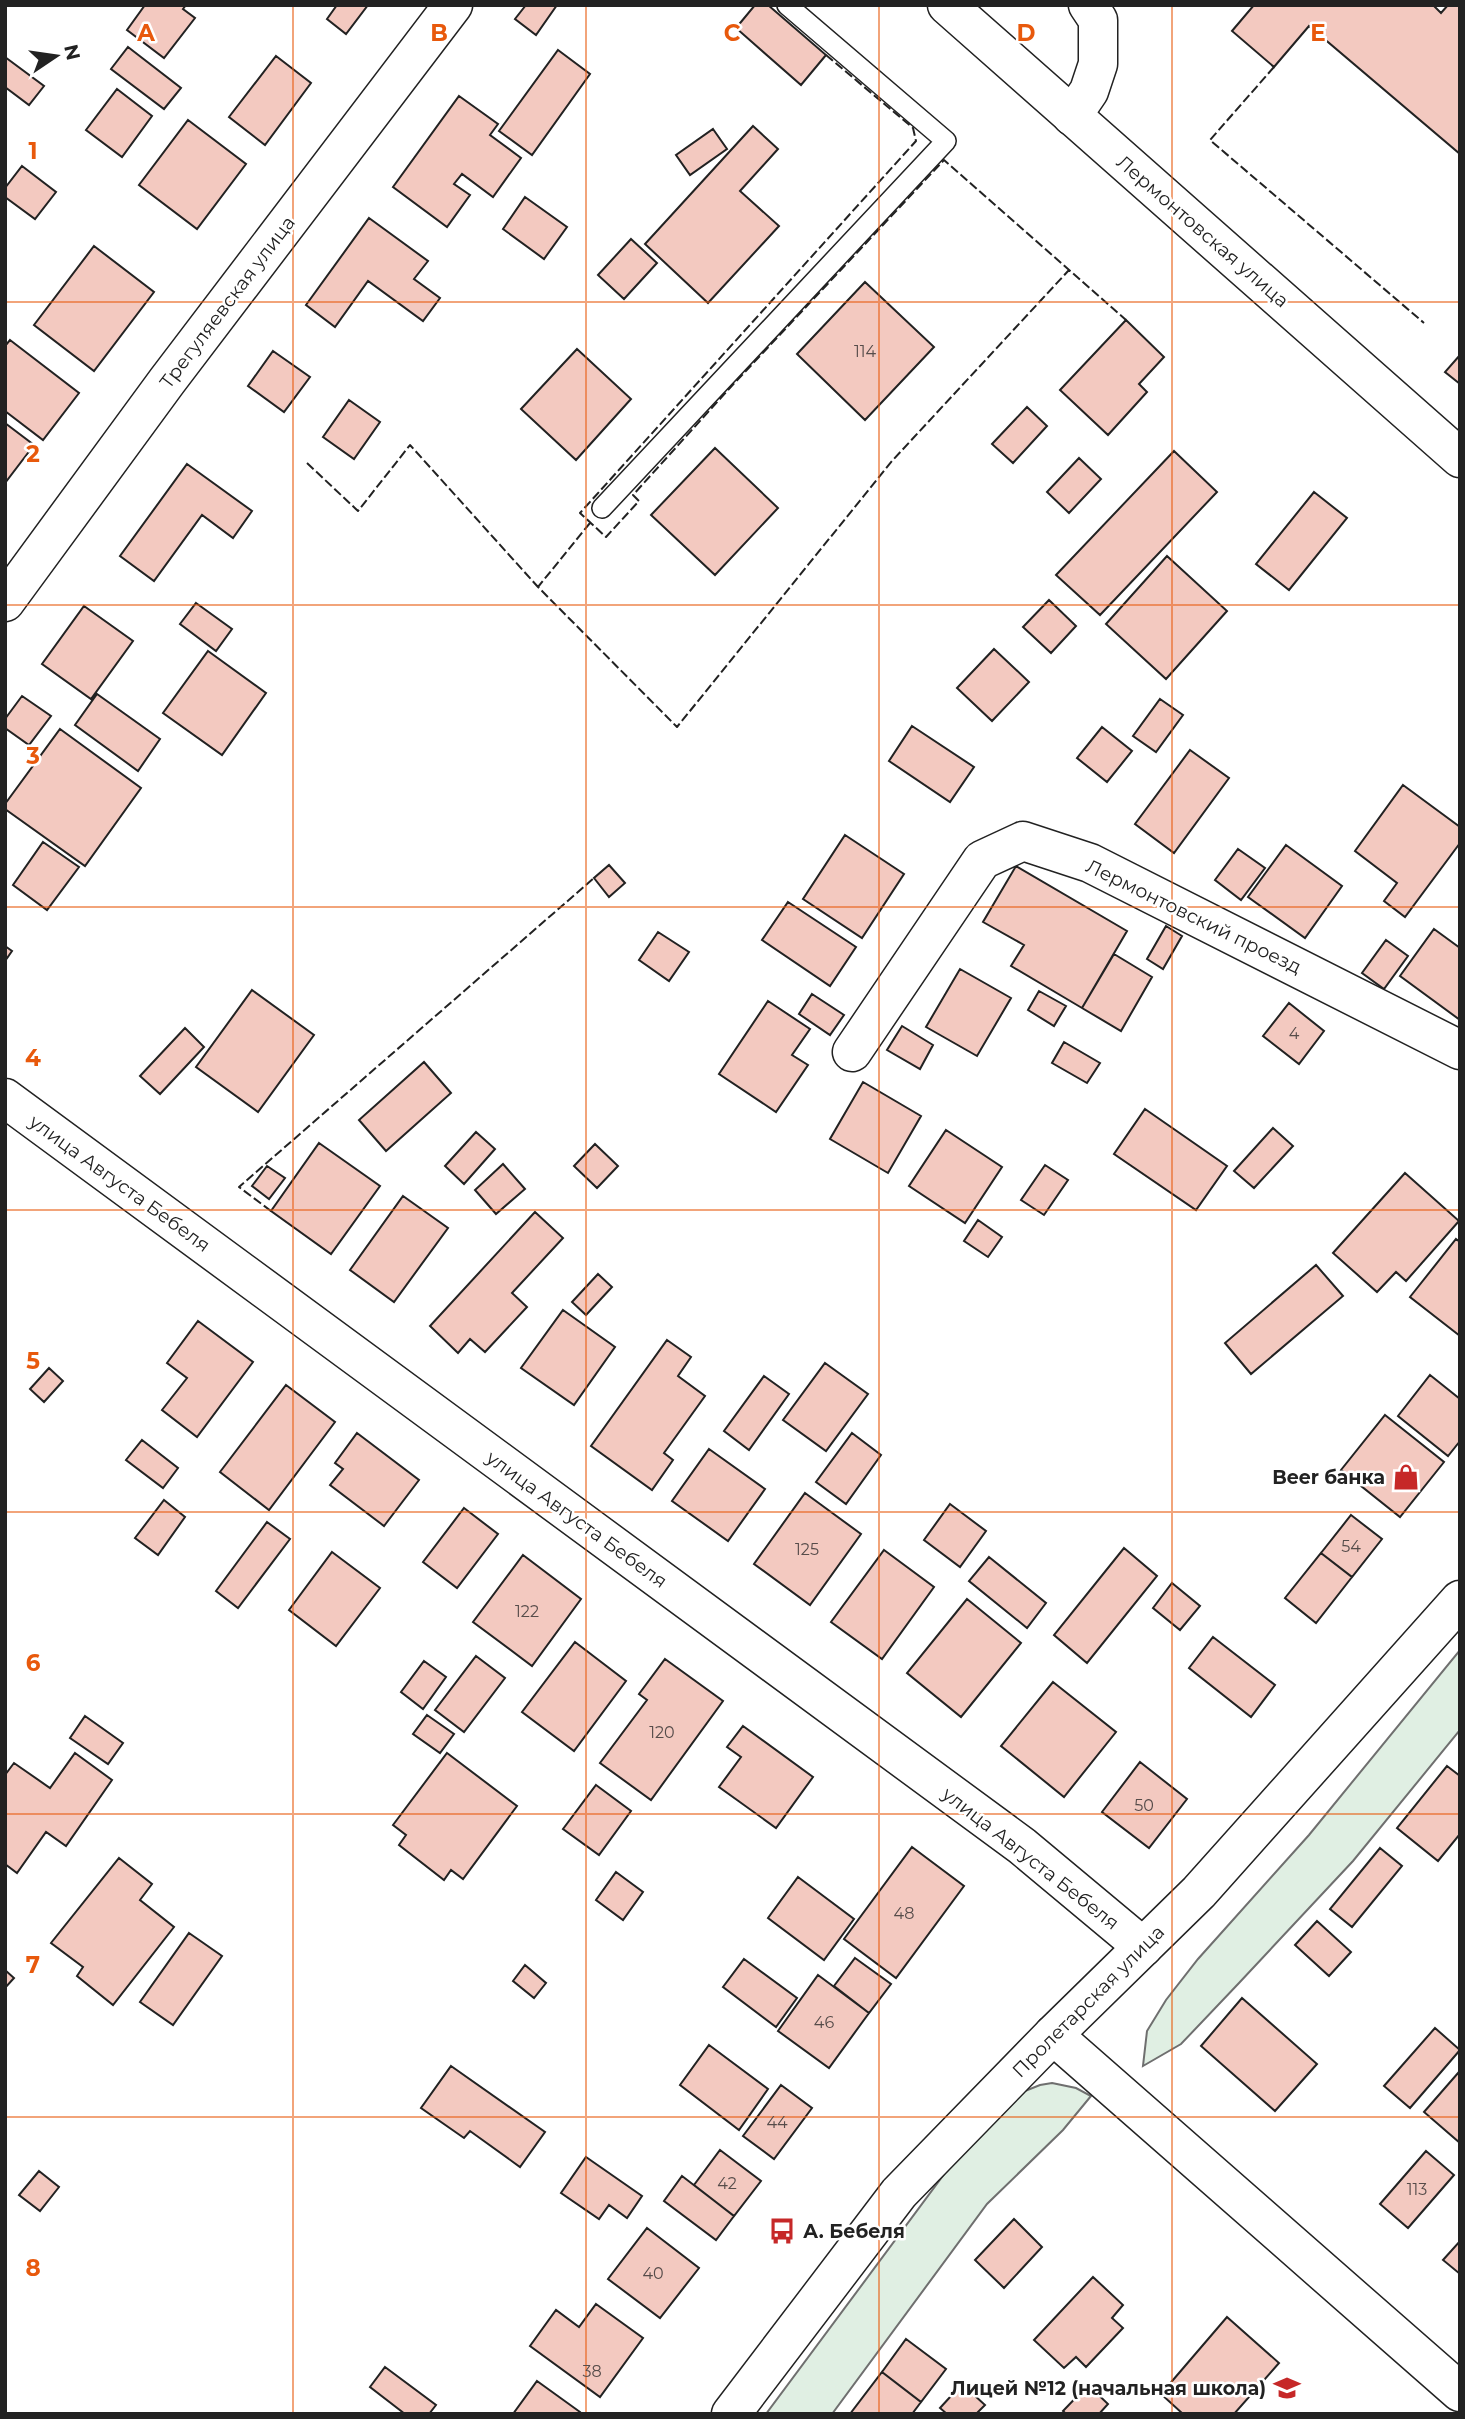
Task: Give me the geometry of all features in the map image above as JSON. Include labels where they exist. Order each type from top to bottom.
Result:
[{"type":"street","name":"Трегуляевская улица","points":[[5,602],[167,381],[453,5]]},
{"type":"street","name":"Лермонтовская улица","points":[[947,5],[1460,458]]},
{"type":"street","points":[[1072,116],[1089,91],[1098,65],[1098,20],[1088,5]]},
{"type":"street","name":"Лермонтовский проезд","points":[[852,1052],[982,860],[1023,841],[1090,863],[1460,1050]]},
{"type":"street","name":"улица Августа Бебеля","points":[[5,1098],[1022,1846],[1143,1947]]},
{"type":"street","name":"Пролетарская улица","points":[[731,2414],[899,2193],[1053,2035],[1199,1892],[1460,1600]]},
{"type":"street","points":[[1053,2035],[1460,2392]]},
{"type":"lane","points":[[602,508],[946,141],[787,5]]},
{"type":"green space","points":[[1460,1650],[1460,1730],[1353,1861],[1239,1983],[1181,2044],[1143,2066],[1147,2031],[1166,2000],[1198,1959],[1309,1835]]},
{"type":"green space","points":[[1052,2083],[1076,2088],[1091,2096],[1063,2130],[987,2204],[832,2414],[766,2414],[948,2169],[1015,2095]]},
{"type":"building","points":[[145,5],[186,5],[183,9],[195,18],[164,58],[127,30]]},
{"type":"building","points":[[337,5],[368,5],[346,34],[327,19]]},
{"type":"building","points":[[526,5],[557,5],[536,35],[515,19]]},
{"type":"building","points":[[755,5],[768,5],[826,55],[801,85],[736,28]]},
{"type":"building","points":[[1254,5],[1433,5],[1441,13],[1448,5],[1460,5],[1460,154],[1309,26],[1274,67],[1232,31]]},
{"type":"building","points":[[128,47],[181,88],[164,109],[111,69]]},
{"type":"building","points":[[558,50],[590,74],[532,155],[499,131]]},
{"type":"building","points":[[276,56],[311,83],[265,145],[229,117]]},
{"type":"building","points":[[5,57],[44,86],[29,105],[5,87]]},
{"type":"building","points":[[117,89],[152,116],[122,157],[86,130]]},
{"type":"building","points":[[459,96],[498,124],[490,135],[521,158],[493,197],[462,174],[454,184],[470,195],[447,227],[393,187]]},
{"type":"building","points":[[188,120],[246,164],[197,229],[139,185]]},
{"type":"building","points":[[753,126],[778,149],[740,191],[779,226],[708,303],[645,244]]},
{"type":"building","points":[[713,129],[727,149],[690,175],[676,155]]},
{"type":"building","points":[[22,166],[56,192],[35,219],[5,197],[5,188]]},
{"type":"building","points":[[525,197],[567,227],[544,259],[503,229]]},
{"type":"building","points":[[369,218],[428,261],[414,279],[440,298],[423,321],[368,281],[335,327],[306,305]]},
{"type":"building","points":[[631,239],[657,263],[624,299],[598,275]]},
{"type":"building","points":[[94,246],[154,292],[94,371],[34,325]]},
{"type":"building","points":[[865,282],[934,347],[865,420],[797,354]]},
{"type":"building","points":[[1126,320],[1164,357],[1139,384],[1147,392],[1108,435],[1060,390]]},
{"type":"building","points":[[10,340],[79,393],[43,440],[5,411],[5,346]]},
{"type":"building","points":[[577,349],[631,399],[576,460],[521,409]]},
{"type":"building","points":[[273,351],[310,377],[284,412],[248,386]]},
{"type":"building","points":[[1460,355],[1460,384],[1445,372]]},
{"type":"building","points":[[349,400],[380,422],[354,459],[323,437]]},
{"type":"building","points":[[1027,407],[1047,426],[1013,463],[992,444]]},
{"type":"building","points":[[5,423],[34,445],[5,483]]},
{"type":"building","points":[[715,448],[778,508],[715,575],[651,515]]},
{"type":"building","points":[[1174,451],[1217,492],[1100,615],[1056,575]]},
{"type":"building","points":[[1079,458],[1101,479],[1069,513],[1047,492]]},
{"type":"building","points":[[187,464],[252,511],[233,538],[202,515],[154,581],[120,556]]},
{"type":"building","points":[[1314,492],[1347,518],[1289,590],[1256,564]]},
{"type":"building","points":[[1167,556],[1227,611],[1166,679],[1106,624]]},
{"type":"building","points":[[1049,600],[1076,626],[1051,653],[1023,627]]},
{"type":"building","points":[[196,603],[232,629],[216,651],[180,624]]},
{"type":"building","points":[[84,606],[133,641],[91,699],[42,664]]},
{"type":"building","points":[[994,649],[1029,682],[992,721],[957,688]]},
{"type":"building","points":[[208,651],[266,693],[222,755],[163,713]]},
{"type":"building","points":[[97,694],[160,739],[138,771],[75,725]]},
{"type":"building","points":[[22,696],[51,716],[29,745],[5,728],[5,719]]},
{"type":"building","points":[[1160,699],[1183,715],[1156,752],[1133,736]]},
{"type":"building","points":[[912,726],[974,767],[950,802],[889,761]]},
{"type":"building","points":[[1102,727],[1132,751],[1107,782],[1077,758]]},
{"type":"building","points":[[60,729],[141,788],[85,866],[5,809],[5,804]]},
{"type":"building","points":[[1190,750],[1229,778],[1174,853],[1135,824]]},
{"type":"building","points":[[1403,785],[1460,827],[1460,843],[1405,917],[1384,901],[1397,883],[1355,851]]},
{"type":"building","points":[[845,835],[904,874],[862,938],[803,899]]},
{"type":"building","points":[[43,842],[79,867],[47,910],[13,885]]},
{"type":"building","points":[[1286,845],[1342,886],[1305,938],[1248,897]]},
{"type":"building","points":[[1238,849],[1265,868],[1241,900],[1215,880]]},
{"type":"building","points":[[609,865],[625,883],[609,897],[594,878]]},
{"type":"building","points":[[1016,866],[1127,931],[1082,1008],[1011,966],[1024,945],[983,922]]},
{"type":"building","points":[[788,902],[856,947],[830,986],[762,940]]},
{"type":"building","points":[[1166,926],[1182,936],[1163,969],[1147,959]]},
{"type":"building","points":[[1434,929],[1460,948],[1460,1020],[1400,976]]},
{"type":"building","points":[[658,932],[689,952],[669,981],[639,960]]},
{"type":"building","points":[[1386,940],[1408,956],[1384,989],[1362,973]]},
{"type":"building","points":[[5,946],[12,951],[5,961]]},
{"type":"building","points":[[1114,954],[1152,977],[1121,1031],[1082,1008]]},
{"type":"building","points":[[960,969],[1011,998],[977,1056],[926,1027]]},
{"type":"building","points":[[252,990],[314,1035],[258,1112],[196,1067]]},
{"type":"building","points":[[1039,991],[1066,1006],[1054,1026],[1028,1010]]},
{"type":"building","points":[[812,994],[844,1015],[830,1035],[799,1014]]},
{"type":"building","points":[[768,1001],[810,1029],[792,1055],[808,1065],[776,1112],[719,1074]]},
{"type":"building","points":[[1289,1003],[1324,1031],[1299,1064],[1263,1036]]},
{"type":"building","points":[[902,1026],[933,1045],[920,1069],[887,1050]]},
{"type":"building","points":[[185,1028],[204,1047],[160,1094],[140,1076]]},
{"type":"building","points":[[1064,1042],[1100,1063],[1087,1083],[1052,1063]]},
{"type":"building","points":[[424,1062],[451,1093],[386,1151],[359,1120]]},
{"type":"building","points":[[863,1082],[921,1116],[888,1173],[830,1139]]},
{"type":"building","points":[[1145,1109],[1227,1166],[1196,1210],[1114,1154]]},
{"type":"building","points":[[1273,1128],[1293,1146],[1254,1188],[1234,1171]]},
{"type":"building","points":[[946,1130],[1002,1167],[965,1223],[909,1186]]},
{"type":"building","points":[[476,1132],[495,1149],[464,1184],[445,1166]]},
{"type":"building","points":[[319,1143],[380,1186],[331,1254],[271,1211]]},
{"type":"building","points":[[595,1144],[618,1166],[597,1188],[574,1166]]},
{"type":"building","points":[[503,1164],[525,1189],[496,1214],[475,1190]]},
{"type":"building","points":[[1045,1165],[1068,1180],[1044,1215],[1021,1200]]},
{"type":"building","points":[[267,1166],[285,1178],[269,1199],[252,1186]]},
{"type":"building","points":[[1405,1173],[1459,1221],[1406,1281],[1396,1272],[1377,1292],[1333,1253]]},
{"type":"building","points":[[403,1196],[448,1228],[394,1302],[350,1270]]},
{"type":"building","points":[[535,1212],[563,1238],[512,1293],[527,1307],[485,1352],[470,1339],[458,1353],[430,1326]]},
{"type":"building","points":[[978,1220],[1002,1237],[988,1257],[964,1241]]},
{"type":"building","points":[[1456,1239],[1460,1242],[1460,1336],[1410,1297]]},
{"type":"building","points":[[1316,1265],[1343,1296],[1251,1374],[1225,1343]]},
{"type":"building","points":[[598,1274],[612,1287],[586,1315],[572,1302]]},
{"type":"building","points":[[563,1310],[615,1347],[574,1405],[521,1368]]},
{"type":"building","points":[[198,1321],[253,1362],[197,1437],[162,1410],[187,1378],[167,1363]]},
{"type":"building","points":[[667,1340],[691,1357],[678,1376],[705,1396],[664,1453],[673,1460],[652,1490],[591,1446]]},
{"type":"building","points":[[825,1363],[868,1394],[826,1451],[783,1420]]},
{"type":"building","points":[[49,1368],[63,1381],[44,1402],[30,1389]]},
{"type":"building","points":[[1430,1375],[1460,1399],[1460,1441],[1448,1456],[1398,1416]]},
{"type":"building","points":[[764,1376],[789,1394],[749,1450],[724,1431]]},
{"type":"building","points":[[286,1385],[335,1422],[269,1510],[220,1472]]},
{"type":"building","points":[[1385,1415],[1444,1462],[1400,1517],[1341,1470]]},
{"type":"building","points":[[357,1433],[419,1480],[384,1526],[330,1485],[343,1469],[335,1463]]},
{"type":"building","points":[[852,1433],[881,1455],[846,1504],[816,1482]]},
{"type":"building","points":[[142,1440],[178,1468],[163,1488],[126,1460]]},
{"type":"building","points":[[709,1449],[765,1489],[728,1541],[672,1501]]},
{"type":"building","points":[[805,1493],[861,1534],[810,1605],[754,1564]]},
{"type":"building","points":[[164,1500],[185,1517],[158,1555],[135,1538]]},
{"type":"building","points":[[950,1504],[986,1531],[960,1567],[924,1540]]},
{"type":"building","points":[[464,1508],[498,1534],[457,1588],[423,1562]]},
{"type":"building","points":[[1351,1515],[1382,1539],[1352,1577],[1321,1553]]},
{"type":"building","points":[[267,1522],[290,1539],[238,1608],[216,1591]]},
{"type":"building","points":[[1124,1548],[1157,1576],[1087,1663],[1054,1635]]},
{"type":"building","points":[[884,1550],[934,1587],[882,1659],[831,1622]]},
{"type":"building","points":[[332,1552],[380,1588],[336,1646],[289,1610]]},
{"type":"building","points":[[1321,1553],[1352,1577],[1316,1623],[1285,1598]]},
{"type":"building","points":[[523,1555],[581,1599],[532,1666],[473,1622]]},
{"type":"building","points":[[989,1557],[1046,1603],[1027,1628],[969,1581]]},
{"type":"building","points":[[1172,1583],[1200,1606],[1180,1630],[1153,1608]]},
{"type":"building","points":[[967,1599],[1021,1643],[961,1717],[907,1673]]},
{"type":"building","points":[[1213,1637],[1275,1685],[1251,1717],[1189,1668]]},
{"type":"building","points":[[575,1642],[626,1681],[574,1751],[522,1712]]},
{"type":"building","points":[[476,1656],[505,1678],[464,1732],[435,1710]]},
{"type":"building","points":[[665,1659],[723,1701],[651,1800],[600,1763],[647,1700],[639,1694]]},
{"type":"building","points":[[424,1661],[446,1677],[423,1709],[401,1692]]},
{"type":"building","points":[[1053,1682],[1116,1732],[1064,1797],[1001,1746]]},
{"type":"building","points":[[427,1715],[454,1734],[440,1753],[413,1734]]},
{"type":"building","points":[[85,1716],[123,1743],[108,1764],[70,1738]]},
{"type":"building","points":[[743,1726],[813,1777],[776,1828],[719,1787],[741,1757],[727,1747]]},
{"type":"building","points":[[75,1753],[112,1780],[66,1846],[46,1832],[17,1873],[5,1864],[5,1775],[14,1763],[50,1788]]},
{"type":"building","points":[[447,1753],[517,1806],[463,1879],[451,1870],[444,1880],[399,1845],[406,1835],[393,1825]]},
{"type":"building","points":[[1140,1762],[1187,1799],[1149,1848],[1102,1812]]},
{"type":"building","points":[[1447,1766],[1460,1776],[1460,1834],[1438,1861],[1397,1828]]},
{"type":"building","points":[[596,1785],[631,1811],[599,1855],[563,1829]]},
{"type":"building","points":[[912,1847],[964,1886],[896,1978],[844,1939]]},
{"type":"building","points":[[1380,1848],[1402,1866],[1352,1927],[1330,1909]]},
{"type":"building","points":[[119,1858],[152,1884],[140,1900],[174,1927],[113,2005],[77,1976],[83,1967],[51,1943]]},
{"type":"building","points":[[616,1872],[643,1892],[623,1920],[596,1900]]},
{"type":"building","points":[[798,1877],[854,1919],[824,1960],[768,1918]]},
{"type":"building","points":[[1317,1921],[1351,1952],[1329,1976],[1295,1945]]},
{"type":"building","points":[[189,1933],[222,1956],[173,2025],[140,2002]]},
{"type":"building","points":[[855,1958],[891,1984],[869,2013],[834,1986]]},
{"type":"building","points":[[744,1959],[797,1998],[776,2027],[723,1987]]},
{"type":"building","points":[[525,1965],[546,1983],[534,1998],[513,1981]]},
{"type":"building","points":[[5,1970],[14,1978],[5,1988]]},
{"type":"building","points":[[818,1975],[869,2013],[829,2068],[778,2031]]},
{"type":"building","points":[[1242,1998],[1317,2064],[1275,2111],[1201,2046]]},
{"type":"building","points":[[1435,2028],[1460,2050],[1410,2108],[1384,2086]]},
{"type":"building","points":[[709,2045],[768,2089],[739,2130],[680,2085]]},
{"type":"building","points":[[451,2066],[545,2132],[520,2167],[470,2131],[464,2138],[421,2108]]},
{"type":"building","points":[[1458,2073],[1460,2075],[1460,2143],[1424,2112]]},
{"type":"building","points":[[781,2085],[812,2108],[774,2159],[743,2136]]},
{"type":"building","points":[[720,2150],[761,2181],[734,2216],[694,2185]]},
{"type":"building","points":[[1426,2151],[1454,2175],[1408,2228],[1380,2204]]},
{"type":"building","points":[[586,2157],[642,2196],[627,2218],[609,2205],[599,2219],[561,2193]]},
{"type":"building","points":[[39,2171],[59,2187],[40,2211],[19,2195]]},
{"type":"building","points":[[682,2176],[734,2216],[716,2240],[664,2201]]},
{"type":"building","points":[[1014,2219],[1042,2247],[1004,2288],[975,2260]]},
{"type":"building","points":[[647,2228],[699,2268],[660,2318],[608,2279]]},
{"type":"building","points":[[1460,2241],[1460,2274],[1443,2260]]},
{"type":"building","points":[[1093,2277],[1123,2305],[1112,2318],[1123,2328],[1086,2367],[1076,2357],[1064,2368],[1034,2340]]},
{"type":"building","points":[[596,2304],[643,2338],[600,2397],[530,2346],[556,2310],[579,2327]]},
{"type":"building","points":[[1227,2317],[1279,2363],[1234,2414],[1183,2414],[1161,2394]]},
{"type":"building","points":[[906,2339],[946,2369],[921,2402],[882,2372]]},
{"type":"building","points":[[385,2367],[436,2405],[429,2414],[405,2414],[370,2387]]},
{"type":"building","points":[[882,2372],[921,2402],[912,2414],[850,2414]]},
{"type":"building","points":[[537,2381],[580,2412],[579,2414],[513,2414]]},
{"type":"building","points":[[962,2384],[985,2405],[976,2414],[947,2414],[940,2408]]},
{"type":"building","points":[[1088,2385],[1108,2404],[1099,2414],[1066,2414],[1063,2411]]},
{"type":"fence","points":[[826,55],[913,128],[916,141],[580,513],[606,537],[639,501],[633,495],[944,160],[1126,320]]},
{"type":"fence","points":[[1274,67],[1210,140],[1424,323]]},
{"type":"fence","points":[[590,523],[538,587],[677,727],[892,461],[1069,270]]},
{"type":"fence","points":[[307,463],[358,511],[410,445],[538,587]]},
{"type":"fence","points":[[271,1211],[239,1187],[594,878]]},
{"type":"place","name":"Beer банка","points":[[1406,1477]]},
{"type":"place","name":"А. Бебеля","points":[[782,2231]]},
{"type":"place","name":"Лицей №12 (начальная школа)","points":[[1287,2388]]}]
